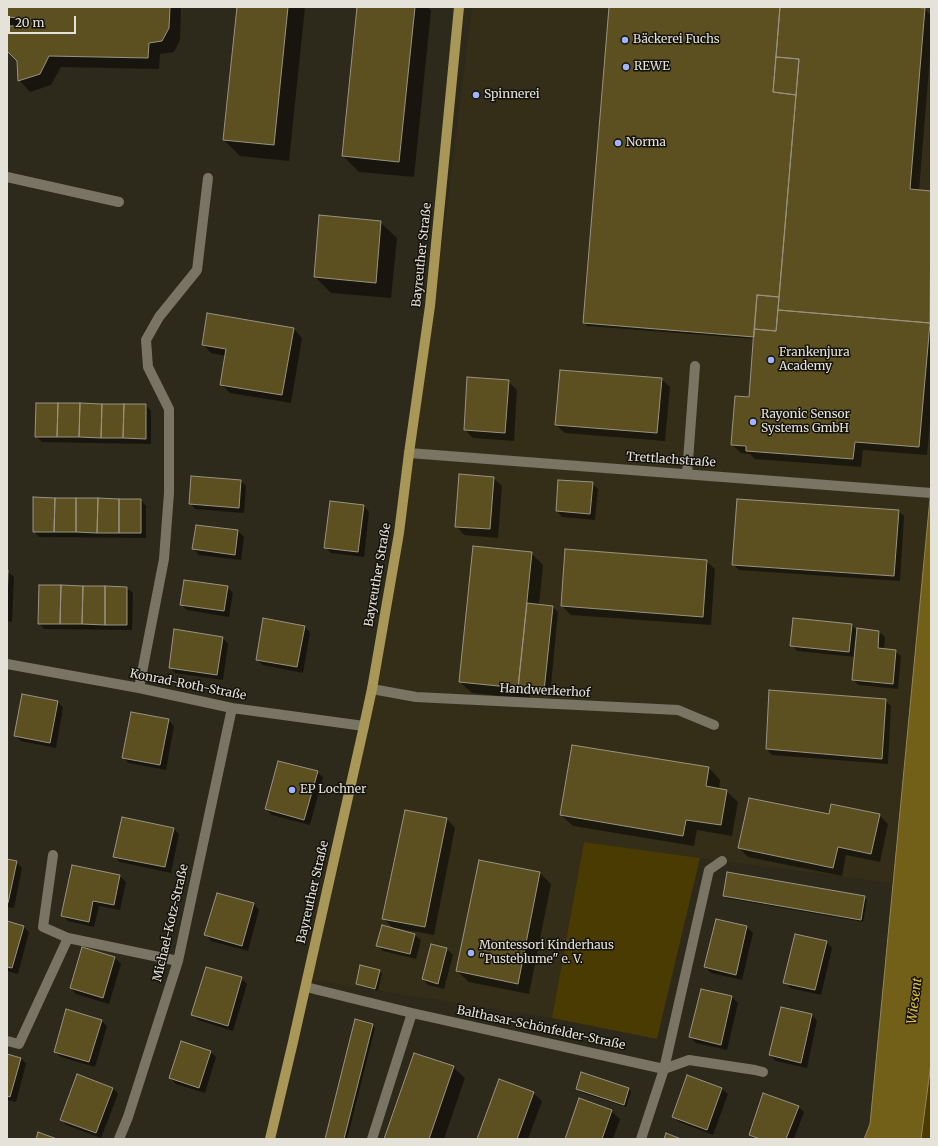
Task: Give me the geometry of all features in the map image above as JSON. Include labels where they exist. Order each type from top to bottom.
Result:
[{"type":"main road","name":"Bayreuther Straße","points":[[270,1139],[306,987],[372,689],[399,532],[430,306],[459,7]]},
{"type":"street","points":[[7,177],[118,202]]},
{"type":"street","points":[[139,688],[164,559],[169,494],[169,409],[148,367],[146,340],[159,317],[197,270],[208,178]]},
{"type":"street","points":[[687,474],[695,366]]},
{"type":"street","name":"Trettlachstraße","points":[[409,453],[926,492]]},
{"type":"street","name":"Konrad-Roth-Straße","points":[[7,664],[139,688],[232,708],[364,726]]},
{"type":"street","name":"Handwerkerhof","points":[[372,689],[416,697],[678,710],[714,725]]},
{"type":"street","name":"Michael-Kotz-Straße","points":[[119,1139],[128,1117],[178,961],[232,708]]},
{"type":"street","points":[[52,855],[43,927],[68,938],[178,961]]},
{"type":"street","points":[[641,1139],[664,1069],[709,870],[722,861]]},
{"type":"street","points":[[7,1041],[19,1044],[68,938]]},
{"type":"street","name":"Balthasar-Schönfelder-Straße","points":[[306,987],[412,1013],[664,1069]]},
{"type":"street","points":[[372,1139],[412,1013]]},
{"type":"street","points":[[664,1069],[688,1060],[763,1072]]},
{"type":"shaded area","points":[[472,7],[931,7],[931,488],[892,883],[584,842],[552,1018],[307,979],[413,458]]},
{"type":"shaded area","points":[[584,842],[700,858],[657,1039],[552,1018]]},
{"type":"shaded area","points":[[931,1063],[931,1139],[921,1139]]},
{"type":"water","name":"Wiesent","points":[[931,488],[931,1063],[921,1139],[864,1139],[870,1124]]},
{"type":"building","points":[[7,7],[170,7],[169,28],[162,41],[149,43],[148,58],[49,56],[40,74],[18,81],[17,61],[7,51],[7,26],[18,26],[19,18],[7,17]]},
{"type":"building","points":[[237,7],[288,7],[274,145],[223,140]]},
{"type":"building","points":[[357,7],[415,7],[399,162],[342,156]]},
{"type":"building","points":[[609,7],[780,7],[773,92],[796,95],[779,297],[757,295],[754,337],[583,323]]},
{"type":"building","points":[[780,7],[925,8],[910,189],[931,191],[930,323],[778,310],[799,59],[776,57]]},
{"type":"building","points":[[776,57],[799,59],[796,95],[773,92]]},
{"type":"building","points":[[319,215],[381,221],[376,283],[314,277]]},
{"type":"building","points":[[757,295],[779,297],[776,331],[754,329]]},
{"type":"building","points":[[778,310],[930,323],[919,447],[855,442],[853,459],[746,451],[746,446],[731,445],[735,396],[749,397],[754,329],[776,331]]},
{"type":"building","points":[[207,313],[294,328],[282,395],[220,385],[226,349],[202,345]]},
{"type":"building","points":[[560,370],[662,378],[657,433],[555,425]]},
{"type":"building","points":[[467,377],[509,380],[505,433],[464,430]]},
{"type":"building","points":[[36,403],[58,403],[57,437],[35,437]]},
{"type":"building","points":[[58,403],[80,403],[79,437],[57,437]]},
{"type":"building","points":[[80,403],[102,404],[101,438],[79,437]]},
{"type":"building","points":[[102,404],[124,404],[123,438],[101,438]]},
{"type":"building","points":[[124,404],[146,404],[146,439],[123,438]]},
{"type":"building","points":[[459,474],[494,477],[490,529],[455,527]]},
{"type":"building","points":[[191,476],[241,480],[239,508],[189,504]]},
{"type":"building","points":[[558,480],[593,482],[590,514],[556,511]]},
{"type":"building","points":[[33,497],[55,498],[54,532],[33,532]]},
{"type":"building","points":[[55,498],[76,498],[76,532],[54,532]]},
{"type":"building","points":[[76,498],[98,498],[97,533],[76,532]]},
{"type":"building","points":[[98,498],[119,499],[119,533],[97,533]]},
{"type":"building","points":[[119,499],[141,499],[141,533],[119,533]]},
{"type":"building","points":[[737,499],[899,510],[894,576],[732,565]]},
{"type":"building","points":[[330,501],[364,505],[358,552],[324,548]]},
{"type":"building","points":[[196,525],[238,530],[235,555],[192,549]]},
{"type":"building","points":[[473,546],[532,552],[518,688],[459,682]]},
{"type":"building","points":[[565,549],[707,560],[703,617],[561,606]]},
{"type":"building","points":[[7,570],[8,570],[7,603]]},
{"type":"building","points":[[184,580],[228,586],[224,611],[180,605]]},
{"type":"building","points":[[39,585],[61,585],[60,624],[38,624]]},
{"type":"building","points":[[61,585],[83,586],[82,624],[60,624]]},
{"type":"building","points":[[83,586],[105,586],[105,625],[82,624]]},
{"type":"building","points":[[105,586],[127,587],[127,625],[105,625]]},
{"type":"building","points":[[527,603],[553,606],[544,691],[518,688]]},
{"type":"building","points":[[263,618],[305,626],[297,667],[256,660]]},
{"type":"building","points":[[793,618],[852,624],[849,652],[790,646]]},
{"type":"building","points":[[857,628],[879,631],[878,648],[896,650],[893,684],[852,680]]},
{"type":"building","points":[[174,629],[223,637],[217,675],[169,668]]},
{"type":"building","points":[[769,690],[886,699],[882,759],[766,749]]},
{"type":"building","points":[[22,694],[58,701],[50,743],[14,736]]},
{"type":"building","points":[[131,712],[169,719],[160,765],[122,758]]},
{"type":"building","points":[[572,745],[709,767],[706,786],[727,790],[721,825],[686,820],[683,836],[560,815]]},
{"type":"building","points":[[278,761],[318,771],[304,820],[265,809]]},
{"type":"building","points":[[749,798],[829,814],[831,804],[880,814],[871,854],[838,847],[833,868],[738,848]]},
{"type":"building","points":[[405,810],[447,818],[425,927],[382,919]]},
{"type":"building","points":[[122,817],[174,828],[165,867],[113,857]]},
{"type":"building","points":[[7,859],[17,861],[8,903],[7,903]]},
{"type":"building","points":[[479,860],[540,872],[518,984],[456,971]]},
{"type":"building","points":[[72,865],[120,875],[114,905],[93,901],[89,922],[61,916]]},
{"type":"building","points":[[727,872],[865,896],[861,920],[723,896]]},
{"type":"building","points":[[217,893],[254,903],[242,946],[204,935]]},
{"type":"building","points":[[716,919],[747,926],[736,975],[704,967]]},
{"type":"building","points":[[7,921],[24,926],[12,968],[7,967]]},
{"type":"building","points":[[382,925],[415,934],[410,954],[376,946]]},
{"type":"building","points":[[795,934],[827,941],[815,990],[783,983]]},
{"type":"building","points":[[431,944],[447,948],[438,984],[422,979]]},
{"type":"building","points":[[82,947],[115,957],[103,998],[70,988]]},
{"type":"building","points":[[360,965],[380,970],[375,989],[356,984]]},
{"type":"building","points":[[206,967],[242,977],[228,1026],[191,1015]]},
{"type":"building","points":[[701,989],[732,996],[721,1045],[689,1037]]},
{"type":"building","points":[[781,1007],[812,1014],[801,1063],[769,1055]]},
{"type":"building","points":[[66,1009],[102,1020],[89,1062],[54,1052]]},
{"type":"building","points":[[355,1019],[373,1024],[344,1139],[325,1139]]},
{"type":"building","points":[[181,1041],[211,1051],[199,1088],[169,1078]]},
{"type":"building","points":[[414,1053],[454,1066],[429,1139],[384,1139]]},
{"type":"building","points":[[7,1054],[21,1058],[10,1097],[7,1096]]},
{"type":"building","points":[[581,1072],[629,1088],[624,1105],[576,1089]]},
{"type":"building","points":[[77,1074],[113,1088],[96,1133],[60,1120]]},
{"type":"building","points":[[687,1075],[722,1088],[707,1130],[672,1117]]},
{"type":"building","points":[[499,1079],[534,1092],[517,1139],[477,1139]]},
{"type":"building","points":[[763,1093],[799,1106],[786,1139],[760,1139],[749,1135]]},
{"type":"building","points":[[579,1098],[612,1110],[602,1139],[565,1139]]},
{"type":"building","points":[[38,1132],[57,1139],[36,1139]]},
{"type":"building","points":[[666,1133],[681,1139],[664,1139]]},
{"type":"place","name":"Bäckerei Fuchs","points":[[625,40]]},
{"type":"place","name":"REWE","points":[[626,67]]},
{"type":"place","name":"Spinnerei","points":[[476,95]]},
{"type":"place","name":"Norma","points":[[618,143]]},
{"type":"place","name":"Frankenjura Academy","points":[[771,360]]},
{"type":"place","name":"Rayonic Sensor Systems GmbH","points":[[753,422]]},
{"type":"place","name":"EP Lochner","points":[[292,790]]},
{"type":"place","name":"Montessori Kinderhaus \"Pusteblume\" e. V.","points":[[471,953]]}]
